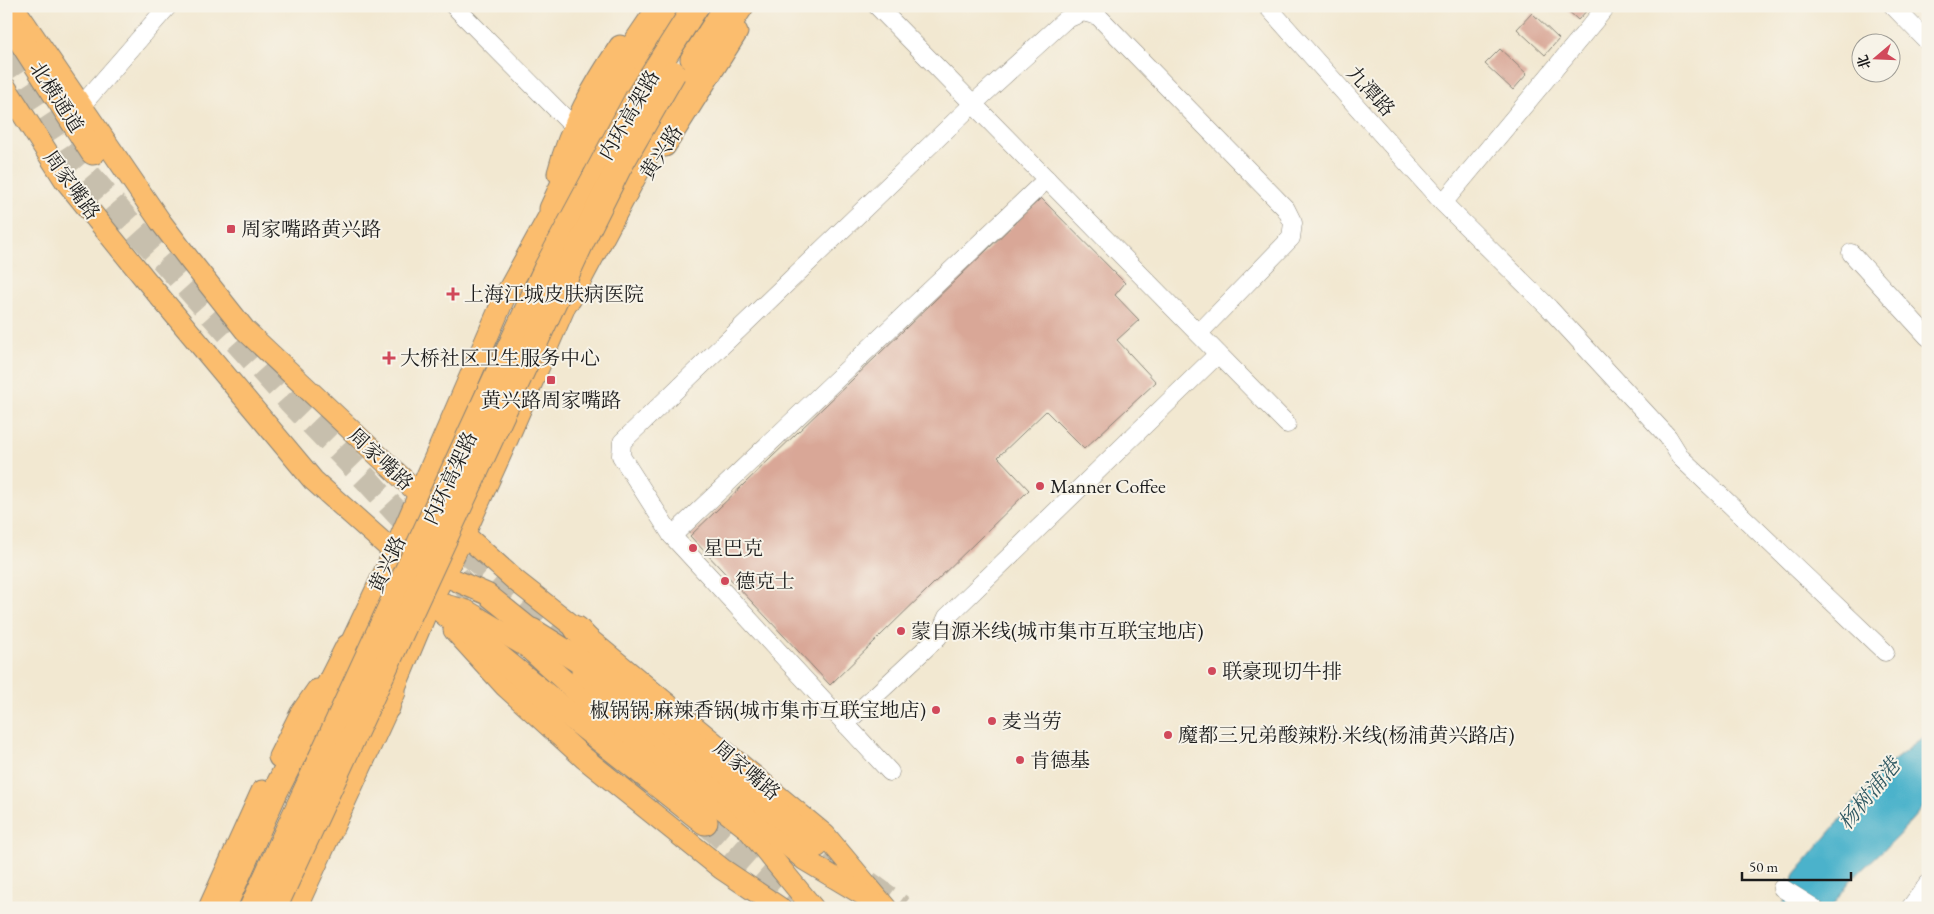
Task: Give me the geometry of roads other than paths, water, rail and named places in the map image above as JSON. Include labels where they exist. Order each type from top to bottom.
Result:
[{"type":"highway","points":[[552,209],[602,100],[661,6]]},
{"type":"highway","name":"内环高架路","points":[[252,908],[547,267],[637,100],[696,6]]},
{"type":"highway","name":"内环高架路","points":[[274,908],[582,241],[628,150],[671,75],[716,6]]},
{"type":"highway","points":[[569,298],[637,170],[693,77],[741,6]]},
{"type":"highway","name":"北横通道","points":[[6,17],[92,152]]},
{"type":"highway","points":[[431,601],[546,696],[705,822]]},
{"type":"highway","points":[[577,629],[640,699]]},
{"type":"highway","points":[[532,631],[640,699],[816,845]]},
{"type":"highway","points":[[223,908],[274,794],[348,647]]},
{"type":"highway","points":[[294,908],[393,692]]},
{"type":"main road","name":"周家嘴路","points":[[13,6],[82,104],[160,221],[246,330],[418,493],[516,581],[577,629],[825,835],[885,908]]},
{"type":"main road","name":"黄兴路","points":[[552,209],[558,170],[574,127],[593,86],[647,6]]},
{"type":"main road","name":"黄兴路","points":[[236,908],[348,647],[394,552],[505,296],[552,209],[594,144],[676,6]]},
{"type":"main road","name":"黄兴路","points":[[307,908],[376,754],[393,692],[431,601],[464,535],[569,298],[590,244],[675,85],[725,6]]},
{"type":"main road","name":"黄兴路","points":[[569,298],[753,6]]},
{"type":"main road","name":"周家嘴路","points":[[6,88],[65,180],[234,386],[313,480],[394,552],[468,647],[505,686],[584,758],[722,869],[780,908]]},
{"type":"main road","points":[[394,552],[487,594],[805,860],[885,908]]},
{"type":"main road","points":[[431,601],[467,611],[527,647],[598,711],[748,829],[813,908]]},
{"type":"main road","name":"黄兴路","points":[[209,908],[300,713],[348,647]]},
{"type":"main road","name":"黄兴路","points":[[283,908],[358,744],[393,692]]},
{"type":"street","points":[[82,104],[168,6]]},
{"type":"street","points":[[454,6],[574,127]]},
{"type":"street","points":[[877,6],[1287,424]]},
{"type":"street","name":"九潭路","points":[[1266,6],[1443,203],[1549,308],[1668,437],[1681,458],[1885,652]]},
{"type":"street","points":[[1443,203],[1607,6]]},
{"type":"street","points":[[1893,6],[1928,42]]},
{"type":"street","points":[[890,772],[672,536],[621,456],[622,442],[973,104],[1065,20],[1082,12],[1098,16],[1286,209],[1293,223],[1291,238],[1199,333]]},
{"type":"street","points":[[672,536],[1047,179]]},
{"type":"street","points":[[1851,253],[1928,337]]},
{"type":"street","points":[[845,724],[938,637],[948,617],[1218,354]]},
{"type":"street","points":[[1910,908],[1928,884]]},
{"type":"street","points":[[1782,888],[1814,908]]},
{"type":"water","name":"杨树浦港","points":[[1928,734],[1928,801],[1897,837],[1850,881],[1831,908],[1782,908],[1795,874],[1884,768]]},
{"type":"tunnel","points":[[6,53],[77,161],[127,220],[290,401],[421,539]]},
{"type":"tunnel","points":[[441,529],[582,654]]},
{"type":"tunnel","points":[[457,577],[527,655],[573,711]]},
{"type":"tunnel","points":[[603,748],[654,806]]},
{"type":"tunnel","points":[[705,822],[801,908]]},
{"type":"tunnel","points":[[796,834],[857,885]]},
{"type":"tunnel","points":[[868,883],[902,908]]},
{"type":"place","name":"周家嘴路黄兴路","points":[[231,229]]},
{"type":"place","name":"上海江城皮肤病医院","points":[[453,294]]},
{"type":"place","name":"大桥社区卫生服务中心","points":[[389,358]]},
{"type":"place","name":"黄兴路周家嘴路","points":[[551,380]]},
{"type":"place","name":"Manner Coffee","points":[[1040,486]]},
{"type":"place","name":"星巴克","points":[[693,548]]},
{"type":"place","name":"德克士","points":[[725,581]]},
{"type":"place","name":"蒙自源米线(城市集市互联宝地店)","points":[[901,631]]},
{"type":"place","name":"联豪现切牛排","points":[[1212,671]]},
{"type":"place","name":"椒锅锅·麻辣香锅(城市集市互联宝地店)","points":[[936,710]]},
{"type":"place","name":"麦当劳","points":[[992,721]]},
{"type":"place","name":"魔都三兄弟酸辣粉·米线(杨浦黄兴路店)","points":[[1168,735]]},
{"type":"place","name":"肯德基","points":[[1020,760]]}]
